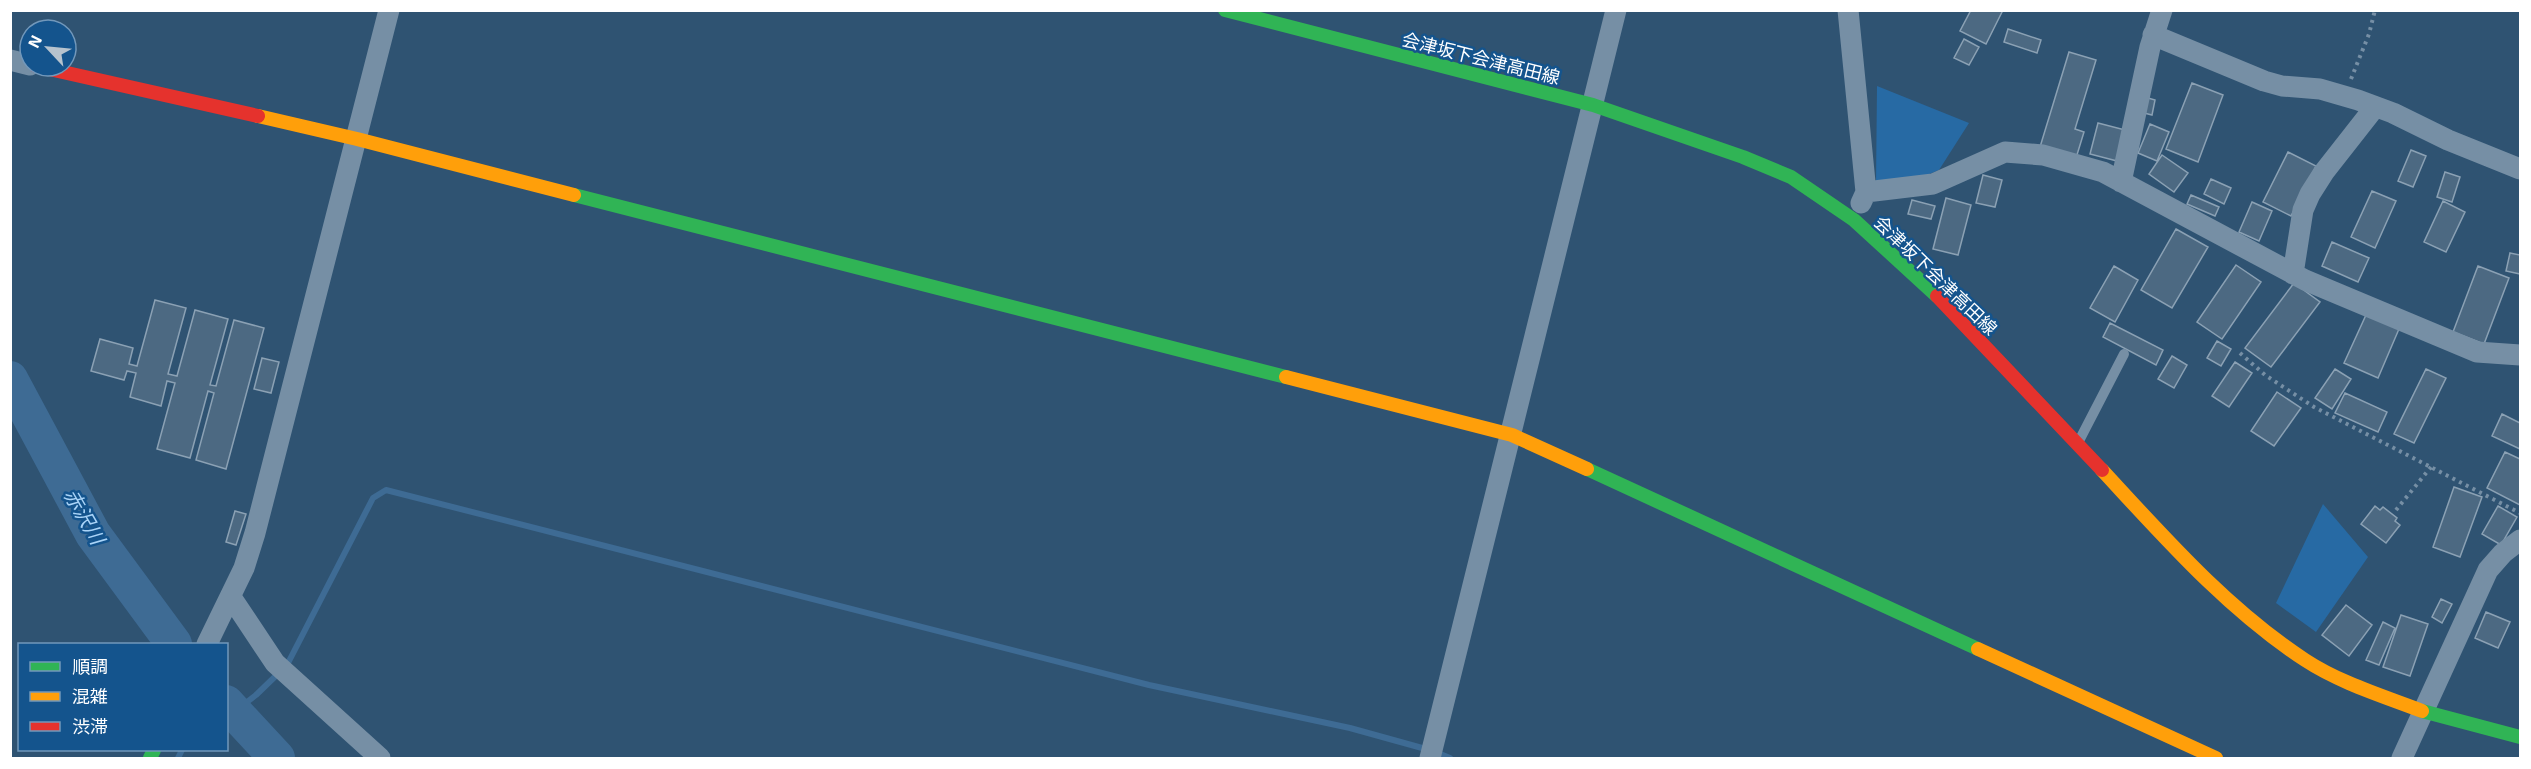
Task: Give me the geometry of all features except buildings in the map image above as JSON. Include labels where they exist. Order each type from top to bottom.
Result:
[{"type":"street","points":[[208,643],[244,568],[255,533],[389,10]]},
{"type":"street","name":"会津坂下会津高田線","points":[[1225,10],[1593,105],[1743,157],[1791,177],[1854,220],[1950,308],[2077,445],[2215,588],[2262,629],[2306,661],[2355,685],[2423,711],[2520,737]]},
{"type":"street","points":[[1430,759],[1616,10]]},
{"type":"street","points":[[1848,10],[1866,192],[1854,220]]},
{"type":"street","points":[[2121,182],[2153,35],[2162,10]]},
{"type":"street","points":[[2153,35],[2264,81],[2282,86],[2320,89],[2375,107],[2520,169]]},
{"type":"street","points":[[78,76],[357,139],[1512,435],[2216,759]]},
{"type":"street","points":[[2293,274],[2303,210],[2310,194],[2324,172],[2375,107]]},
{"type":"street","points":[[1866,192],[1933,184],[2005,152],[2043,155],[2103,172],[2293,274],[2477,352],[2520,355]]},
{"type":"street","points":[[2402,759],[2488,570],[2503,553],[2520,540]]},
{"type":"street","points":[[229,600],[275,663],[380,759]]},
{"type":"lane","points":[[2077,445],[2124,354]]},
{"type":"path","points":[[2342,96],[2356,69],[2375,10]]},
{"type":"path","points":[[2240,353],[2265,375],[2314,407],[2520,513]]},
{"type":"path","points":[[2396,510],[2431,467]]},
{"type":"shaded area","points":[[1877,86],[1969,123],[1939,170],[1917,179],[1876,183]]},
{"type":"shaded area","points":[[2323,504],[2368,557],[2316,632],[2276,603]]},
{"type":"waterway","name":"赤沢川","points":[[10,379],[93,534],[173,643]]},
{"type":"waterway","points":[[234,712],[256,695],[287,665],[373,498],[386,490],[1149,685],[1350,728],[1433,751],[1450,758]]},
{"type":"waterway","name":"赤沢川","points":[[228,705],[277,758]]},
{"type":"waterway","points":[[178,758],[182,751]]},
{"type":"traffic: fast","points":[[1225,10],[1593,105],[1743,157],[1791,177],[1854,220],[1937,296]]},
{"type":"traffic: fast","points":[[574,195],[1286,377]]},
{"type":"traffic: fast","points":[[1587,469],[1978,649]]},
{"type":"traffic: fast","points":[[2422,711],[2520,737]]},
{"type":"traffic: fast","points":[[150,758],[154,751]]},
{"type":"traffic: slow","points":[[258,116],[574,195]]},
{"type":"traffic: slow","points":[[1286,377],[1512,435],[1587,469]]},
{"type":"traffic: slow","points":[[2102,470],[2197,571],[2276,640],[2333,676],[2422,711]]},
{"type":"traffic: slow","points":[[1978,649],[2216,758]]},
{"type":"traffic: jam","points":[[78,75],[258,116]]},
{"type":"traffic: jam","points":[[1937,296],[2102,470]]}]
